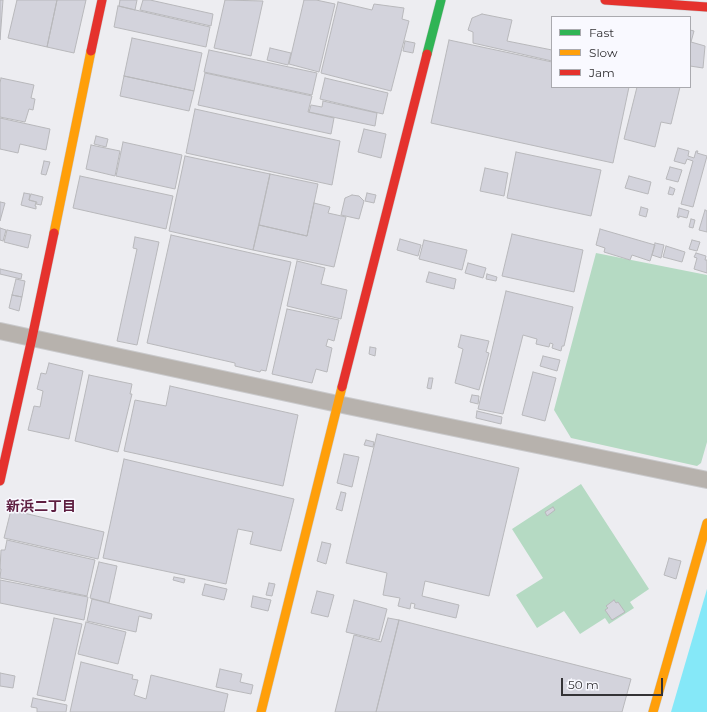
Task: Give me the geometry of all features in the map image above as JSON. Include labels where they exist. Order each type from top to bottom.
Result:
[{"type":"street","points":[[0,481],[32,338],[102,0]]},
{"type":"street","points":[[261,712],[441,0]]},
{"type":"street","points":[[605,0],[707,7]]},
{"type":"street","points":[[0,331],[338,404],[707,480]]},
{"type":"street","points":[[653,712],[707,523]]},
{"type":"green space","points":[[596,253],[707,275],[707,442],[701,463],[697,466],[571,438],[554,410]]},
{"type":"green space","points":[[581,484],[649,589],[630,602],[634,608],[609,624],[605,618],[580,634],[564,611],[537,628],[516,595],[543,578],[512,529]]},
{"type":"water","points":[[707,589],[707,712],[671,712]]},
{"type":"building","points":[[0,0],[3,0],[0,40]]},
{"type":"building","points":[[17,0],[57,0],[47,47],[8,38]]},
{"type":"building","points":[[57,0],[86,0],[74,53],[47,47]]},
{"type":"building","points":[[120,0],[137,0],[135,10],[119,6]]},
{"type":"building","points":[[143,0],[150,0],[213,14],[211,26],[140,10]]},
{"type":"building","points":[[225,0],[263,1],[251,56],[214,48]]},
{"type":"building","points":[[304,0],[316,0],[335,4],[319,72],[289,64]]},
{"type":"building","points":[[338,2],[372,10],[374,4],[404,8],[402,19],[409,21],[391,91],[321,73]]},
{"type":"building","points":[[118,6],[210,27],[206,47],[114,27]]},
{"type":"building","points":[[482,14],[512,20],[507,41],[551,50],[551,61],[473,43],[473,32],[468,30],[472,18]]},
{"type":"building","points":[[691,30],[694,31],[691,42]]},
{"type":"building","points":[[132,38],[202,53],[194,91],[124,76]]},
{"type":"building","points":[[449,40],[551,62],[551,88],[629,88],[613,163],[431,123]]},
{"type":"building","points":[[405,41],[415,43],[413,53],[403,51]]},
{"type":"building","points":[[691,42],[705,46],[703,68],[691,66]]},
{"type":"building","points":[[270,48],[291,53],[288,65],[267,60]]},
{"type":"building","points":[[209,50],[317,73],[312,95],[204,72]]},
{"type":"building","points":[[205,73],[312,96],[308,112],[334,118],[331,134],[198,105]]},
{"type":"building","points":[[124,76],[194,91],[189,111],[120,96]]},
{"type":"building","points":[[1,78],[34,85],[31,98],[35,99],[33,110],[29,109],[25,122],[0,117]]},
{"type":"building","points":[[325,78],[388,93],[383,114],[320,99]]},
{"type":"building","points":[[637,88],[680,88],[671,124],[661,122],[655,147],[624,139]]},
{"type":"building","points":[[323,101],[377,113],[375,126],[309,112],[311,105],[322,107]]},
{"type":"building","points":[[195,109],[340,141],[332,185],[186,153]]},
{"type":"building","points":[[0,118],[50,129],[46,150],[20,144],[18,153],[0,149]]},
{"type":"building","points":[[364,129],[386,134],[381,158],[358,152]]},
{"type":"building","points":[[96,136],[108,139],[106,147],[94,144]]},
{"type":"building","points":[[123,142],[182,155],[175,189],[116,176]]},
{"type":"building","points":[[91,145],[120,151],[115,176],[86,169]]},
{"type":"building","points":[[678,148],[689,151],[688,156],[694,158],[696,151],[698,151],[697,153],[707,156],[693,207],[681,204],[693,161],[687,159],[685,164],[674,161]]},
{"type":"building","points":[[516,152],[601,170],[591,216],[507,198]]},
{"type":"building","points":[[185,156],[270,174],[253,250],[169,231]]},
{"type":"building","points":[[44,161],[50,162],[46,175],[41,174]]},
{"type":"building","points":[[670,167],[682,170],[678,182],[666,179]]},
{"type":"building","points":[[485,168],[508,173],[504,196],[480,191]]},
{"type":"building","points":[[270,174],[318,184],[307,236],[259,225]]},
{"type":"building","points":[[80,176],[173,196],[166,229],[73,208]]},
{"type":"building","points":[[629,176],[651,182],[648,194],[625,188]]},
{"type":"building","points":[[670,187],[675,189],[673,195],[668,194]]},
{"type":"building","points":[[24,193],[30,194],[29,200],[36,202],[36,209],[21,205]]},
{"type":"building","points":[[367,193],[376,195],[374,203],[365,201]]},
{"type":"building","points":[[31,194],[43,197],[41,205],[36,204],[37,202],[29,200]]},
{"type":"building","points":[[352,195],[359,196],[364,201],[359,219],[341,215],[345,198]]},
{"type":"building","points":[[0,202],[5,203],[0,221]]},
{"type":"building","points":[[314,203],[330,207],[328,213],[346,217],[334,267],[253,250],[259,225],[307,236]]},
{"type":"building","points":[[641,207],[648,209],[646,217],[639,215]]},
{"type":"building","points":[[679,208],[689,211],[687,218],[677,217]]},
{"type":"building","points":[[705,210],[707,211],[707,232],[699,230]]},
{"type":"building","points":[[691,219],[695,220],[693,228],[689,227]]},
{"type":"building","points":[[0,228],[6,230],[3,241],[0,240]]},
{"type":"building","points":[[600,229],[655,245],[650,261],[632,255],[630,260],[604,252],[605,248],[596,245]]},
{"type":"building","points":[[7,230],[31,235],[28,248],[4,242]]},
{"type":"building","points":[[512,234],[583,250],[574,292],[502,276]]},
{"type":"building","points":[[171,235],[291,262],[266,371],[261,370],[260,372],[235,366],[235,363],[147,343]]},
{"type":"building","points":[[135,237],[159,242],[137,345],[117,341],[137,249],[133,248]]},
{"type":"building","points":[[400,239],[421,245],[418,256],[397,250]]},
{"type":"building","points":[[424,240],[467,250],[462,270],[419,259]]},
{"type":"building","points":[[692,240],[700,242],[697,251],[689,249]]},
{"type":"building","points":[[655,243],[664,245],[661,258],[652,255]]},
{"type":"building","points":[[666,246],[685,252],[682,262],[663,257]]},
{"type":"building","points":[[696,253],[706,256],[705,260],[707,260],[707,273],[694,269],[697,258],[694,257]]},
{"type":"building","points":[[297,261],[325,268],[321,284],[347,290],[341,319],[287,306]]},
{"type":"building","points":[[468,263],[486,268],[483,278],[465,273]]},
{"type":"building","points":[[0,269],[22,274],[21,279],[0,274]]},
{"type":"building","points":[[429,272],[456,279],[454,289],[426,282]]},
{"type":"building","points":[[487,274],[497,277],[496,281],[486,279]]},
{"type":"building","points":[[16,279],[25,281],[22,297],[12,295]]},
{"type":"building","points":[[506,291],[573,307],[564,346],[562,346],[561,351],[552,348],[553,344],[550,343],[549,347],[536,344],[537,339],[523,335],[503,414],[478,409]]},
{"type":"building","points":[[12,295],[22,297],[19,311],[9,308]]},
{"type":"building","points":[[287,309],[339,320],[334,341],[328,339],[326,346],[332,348],[327,372],[316,369],[312,383],[272,374]]},
{"type":"building","points":[[461,335],[489,341],[486,352],[489,353],[479,390],[455,383],[463,349],[458,347]]},
{"type":"building","points":[[370,347],[376,348],[375,356],[369,354]]},
{"type":"building","points":[[543,356],[560,360],[557,371],[540,366]]},
{"type":"building","points":[[49,363],[83,371],[69,439],[28,430],[34,406],[40,407],[43,391],[37,389],[41,373],[46,374]]},
{"type":"building","points":[[533,372],[556,378],[545,421],[522,415]]},
{"type":"building","points":[[89,375],[132,384],[130,394],[132,394],[118,452],[75,441]]},
{"type":"building","points":[[429,378],[433,378],[431,389],[427,388]]},
{"type":"building","points":[[170,386],[298,415],[283,486],[124,451],[135,400],[166,406]]},
{"type":"building","points":[[472,395],[479,396],[478,404],[470,402]]},
{"type":"building","points":[[477,411],[502,417],[501,424],[476,418]]},
{"type":"building","points":[[377,434],[519,468],[489,596],[425,581],[422,596],[459,605],[456,618],[414,608],[415,604],[411,603],[410,609],[398,606],[400,598],[383,595],[387,573],[346,563]]},
{"type":"building","points":[[366,440],[374,442],[373,447],[364,445]]},
{"type":"building","points":[[344,454],[359,457],[352,487],[337,483]]},
{"type":"building","points":[[124,459],[294,499],[281,551],[250,544],[253,532],[238,529],[226,584],[103,558]]},
{"type":"building","points":[[341,492],[346,493],[342,511],[336,509]]},
{"type":"building","points":[[553,507],[555,510],[547,516],[545,512]]},
{"type":"building","points":[[11,510],[104,532],[98,559],[4,538]]},
{"type":"building","points":[[7,540],[95,560],[87,596],[0,578],[1,550],[5,550]]},
{"type":"building","points":[[322,542],[331,544],[326,564],[317,561]]},
{"type":"building","points":[[669,558],[681,561],[676,579],[664,575]]},
{"type":"building","points":[[99,562],[117,566],[109,603],[90,598]]},
{"type":"building","points":[[174,577],[185,579],[184,583],[173,580]]},
{"type":"building","points":[[0,580],[88,597],[84,620],[0,603]]},
{"type":"building","points":[[269,583],[275,584],[272,596],[266,595]]},
{"type":"building","points":[[205,584],[227,589],[224,600],[202,595]]},
{"type":"building","points":[[317,591],[334,595],[328,617],[311,613]]},
{"type":"building","points":[[253,596],[271,600],[268,611],[251,607]]},
{"type":"building","points":[[92,599],[152,614],[151,619],[139,616],[136,632],[87,621]]},
{"type":"building","points":[[354,600],[387,609],[379,640],[346,632]]},
{"type":"building","points":[[614,600],[616,603],[618,602],[625,612],[612,620],[605,610],[608,608],[606,606]]},
{"type":"building","points":[[54,618],[82,624],[65,701],[37,695]]},
{"type":"building","points":[[388,618],[399,620],[376,712],[335,712],[354,635],[381,642]]},
{"type":"building","points":[[399,620],[631,679],[622,712],[376,712]]},
{"type":"building","points":[[86,622],[126,632],[118,664],[78,654]]},
{"type":"building","points":[[81,662],[133,675],[132,679],[138,680],[134,695],[146,699],[151,675],[228,694],[224,712],[70,712]]},
{"type":"building","points":[[220,669],[242,674],[240,682],[253,685],[251,694],[216,687]]},
{"type":"building","points":[[0,673],[15,676],[13,688],[0,686]]},
{"type":"building","points":[[33,698],[67,705],[66,712],[37,712],[37,708],[31,707]]},
{"type":"traffic: fast","points":[[427,54],[441,0]]},
{"type":"traffic: slow","points":[[54,233],[91,51]]},
{"type":"traffic: slow","points":[[261,712],[342,387]]},
{"type":"traffic: slow","points":[[653,712],[707,523]]},
{"type":"traffic: jam","points":[[91,51],[102,0]]},
{"type":"traffic: jam","points":[[605,0],[707,7]]},
{"type":"traffic: jam","points":[[342,387],[427,54]]},
{"type":"traffic: jam","points":[[0,481],[54,233]]},
{"type":"district","name":"新浜二丁目","points":[[41,507]]}]
